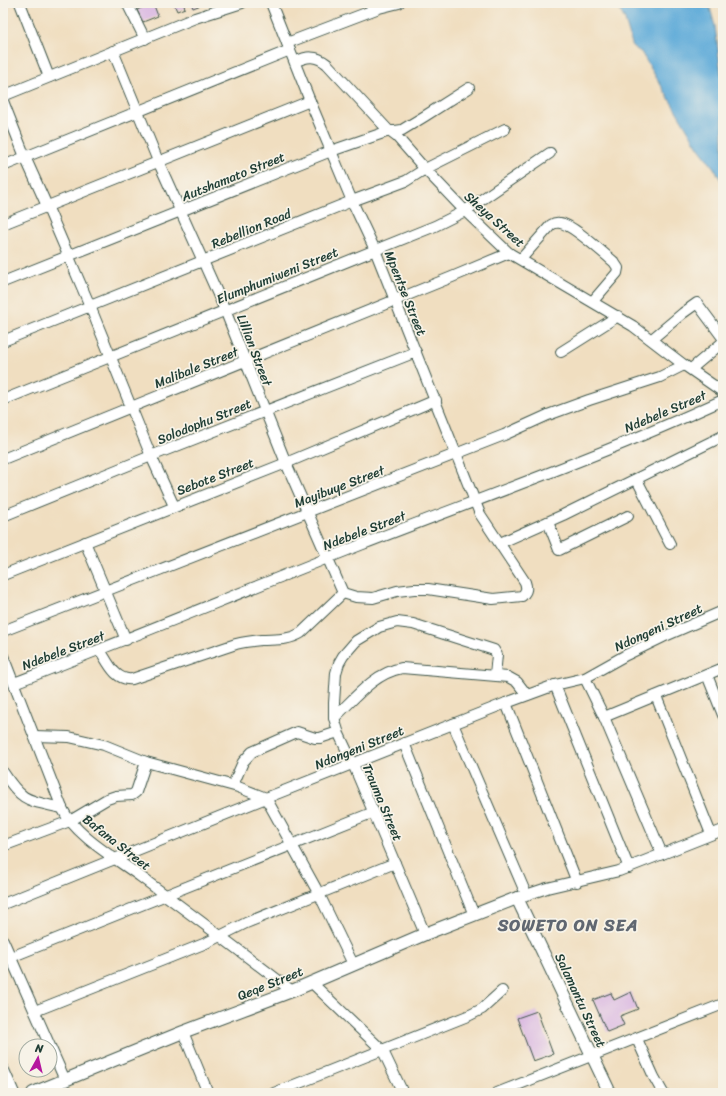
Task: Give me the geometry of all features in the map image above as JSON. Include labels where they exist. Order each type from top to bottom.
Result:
[{"type":"street","points":[[20,3],[49,77]]},
{"type":"street","points":[[127,3],[144,39]]},
{"type":"street","points":[[3,96],[195,18],[242,3]]},
{"type":"street","name":"Mpentse Street","points":[[271,3],[331,151],[375,250],[475,501],[483,518],[527,587],[526,592],[522,596],[499,599],[482,598],[428,589],[397,591],[373,598],[356,597],[343,594]]},
{"type":"street","points":[[3,166],[137,112],[379,8],[399,3]]},
{"type":"street","name":"Lillian Street","points":[[113,51],[158,161],[225,310],[286,463],[326,559],[343,594]]},
{"type":"street","name":"Sheya Street","points":[[295,62],[308,57],[322,60],[389,131],[397,137],[424,169],[465,211],[510,253],[638,328],[723,392]]},
{"type":"street","name":"Autshamato Street","points":[[3,282],[331,151],[389,131],[402,130],[469,88]]},
{"type":"street","points":[[3,224],[310,100]]},
{"type":"street","points":[[3,101],[25,157],[90,306],[150,456],[174,506]]},
{"type":"street","name":"Rebellion Road","points":[[3,341],[352,200],[406,181],[424,169],[505,129]]},
{"type":"street","name":"Elumphumiweni Street","points":[[3,400],[435,226],[465,211],[550,153]]},
{"type":"street","points":[[521,259],[554,223],[561,223],[572,228],[614,262],[618,268],[617,273],[593,301]]},
{"type":"street","name":"Malibale Street","points":[[3,459],[510,253]]},
{"type":"street","points":[[652,339],[697,303],[723,338]]},
{"type":"street","points":[[561,352],[618,316]]},
{"type":"street","name":"Mayibuye Street","points":[[3,631],[457,454],[548,415],[688,367],[723,342]]},
{"type":"street","name":"Solodophu Street","points":[[3,516],[150,456],[416,352]]},
{"type":"street","name":"Sebote Street","points":[[3,575],[174,506],[286,463],[436,400]]},
{"type":"street","name":"Ndebele Street","points":[[14,683],[126,640],[326,559],[549,474],[723,400]]},
{"type":"street","points":[[500,543],[637,480],[723,436]]},
{"type":"street","points":[[637,480],[670,544]]},
{"type":"street","points":[[548,522],[559,550],[628,516]]},
{"type":"street","points":[[85,542],[126,640]]},
{"type":"street","points":[[100,650],[118,676],[125,679],[132,679],[236,644],[250,641],[294,637],[301,633],[343,594]]},
{"type":"street","name":"Ndongeni Street","points":[[3,904],[506,703],[555,685],[585,678],[626,655],[663,637],[723,611]]},
{"type":"street","name":"Trauma Street","points":[[426,934],[338,732],[334,718],[336,673],[343,656],[356,641],[379,627],[397,622],[413,624],[492,648],[496,652],[495,676]]},
{"type":"street","name":"Bafana Street","points":[[3,656],[62,808],[70,821],[91,840],[221,936],[292,991]]},
{"type":"street","points":[[334,718],[369,684],[386,672],[395,669],[410,668],[508,677],[513,679],[527,695]]},
{"type":"street","points":[[604,717],[723,668]]},
{"type":"street","points":[[706,675],[723,715]]},
{"type":"street","points":[[585,678],[604,717],[662,854]]},
{"type":"street","points":[[555,685],[629,868]]},
{"type":"street","points":[[656,696],[711,834]]},
{"type":"street","points":[[506,703],[577,882]]},
{"type":"street","points":[[453,724],[522,896],[547,888],[610,874],[629,868],[723,830]]},
{"type":"street","points":[[233,785],[243,762],[252,752],[297,732],[315,738],[320,738],[338,732]]},
{"type":"street","points":[[34,736],[69,737],[104,744],[146,762],[233,785],[266,798],[319,894],[353,964]]},
{"type":"street","points":[[404,743],[474,915]]},
{"type":"street","points":[[3,846],[70,821],[107,799],[116,796],[135,794],[146,762]]},
{"type":"street","points":[[3,772],[15,790],[25,798],[62,808]]},
{"type":"street","points":[[12,958],[374,812]]},
{"type":"street","points":[[35,1010],[221,936],[246,923],[395,863]]},
{"type":"street","name":"Qeqe Street","points":[[39,1092],[183,1032],[292,991],[353,964],[522,896]]},
{"type":"street","name":"Salamantu Street","points":[[522,896],[592,1056],[610,1093]]},
{"type":"street","points":[[3,940],[65,1080]]},
{"type":"street","points":[[312,982],[383,1051],[403,1093]]},
{"type":"street","points":[[274,1093],[383,1051],[470,1015],[482,1009],[502,991]]},
{"type":"street","points":[[497,1093],[723,1004]]},
{"type":"street","points":[[183,1032],[208,1093]]},
{"type":"street","points":[[637,1039],[663,1093]]},
{"type":"street","points":[[3,1068],[14,1093]]},
{"type":"path","points":[[722,3],[723,8]]},
{"type":"water","points":[[619,3],[705,3],[710,8],[715,26],[723,89],[723,184],[714,168],[698,147],[641,52],[633,47]]},
{"type":"building","points":[[153,3],[158,16],[143,22],[137,10]]},
{"type":"building","points":[[183,3],[185,8],[177,11],[174,4]]},
{"type":"building","points":[[191,3],[201,3],[201,5],[193,8]]},
{"type":"building","points":[[631,992],[638,1009],[620,1016],[624,1025],[607,1032],[593,1000],[611,993],[614,1000]]},
{"type":"building","points":[[537,1011],[553,1054],[533,1061],[517,1018]]},
{"type":"district","name":"SOWETO ON SEA","points":[[568,925]]}]
